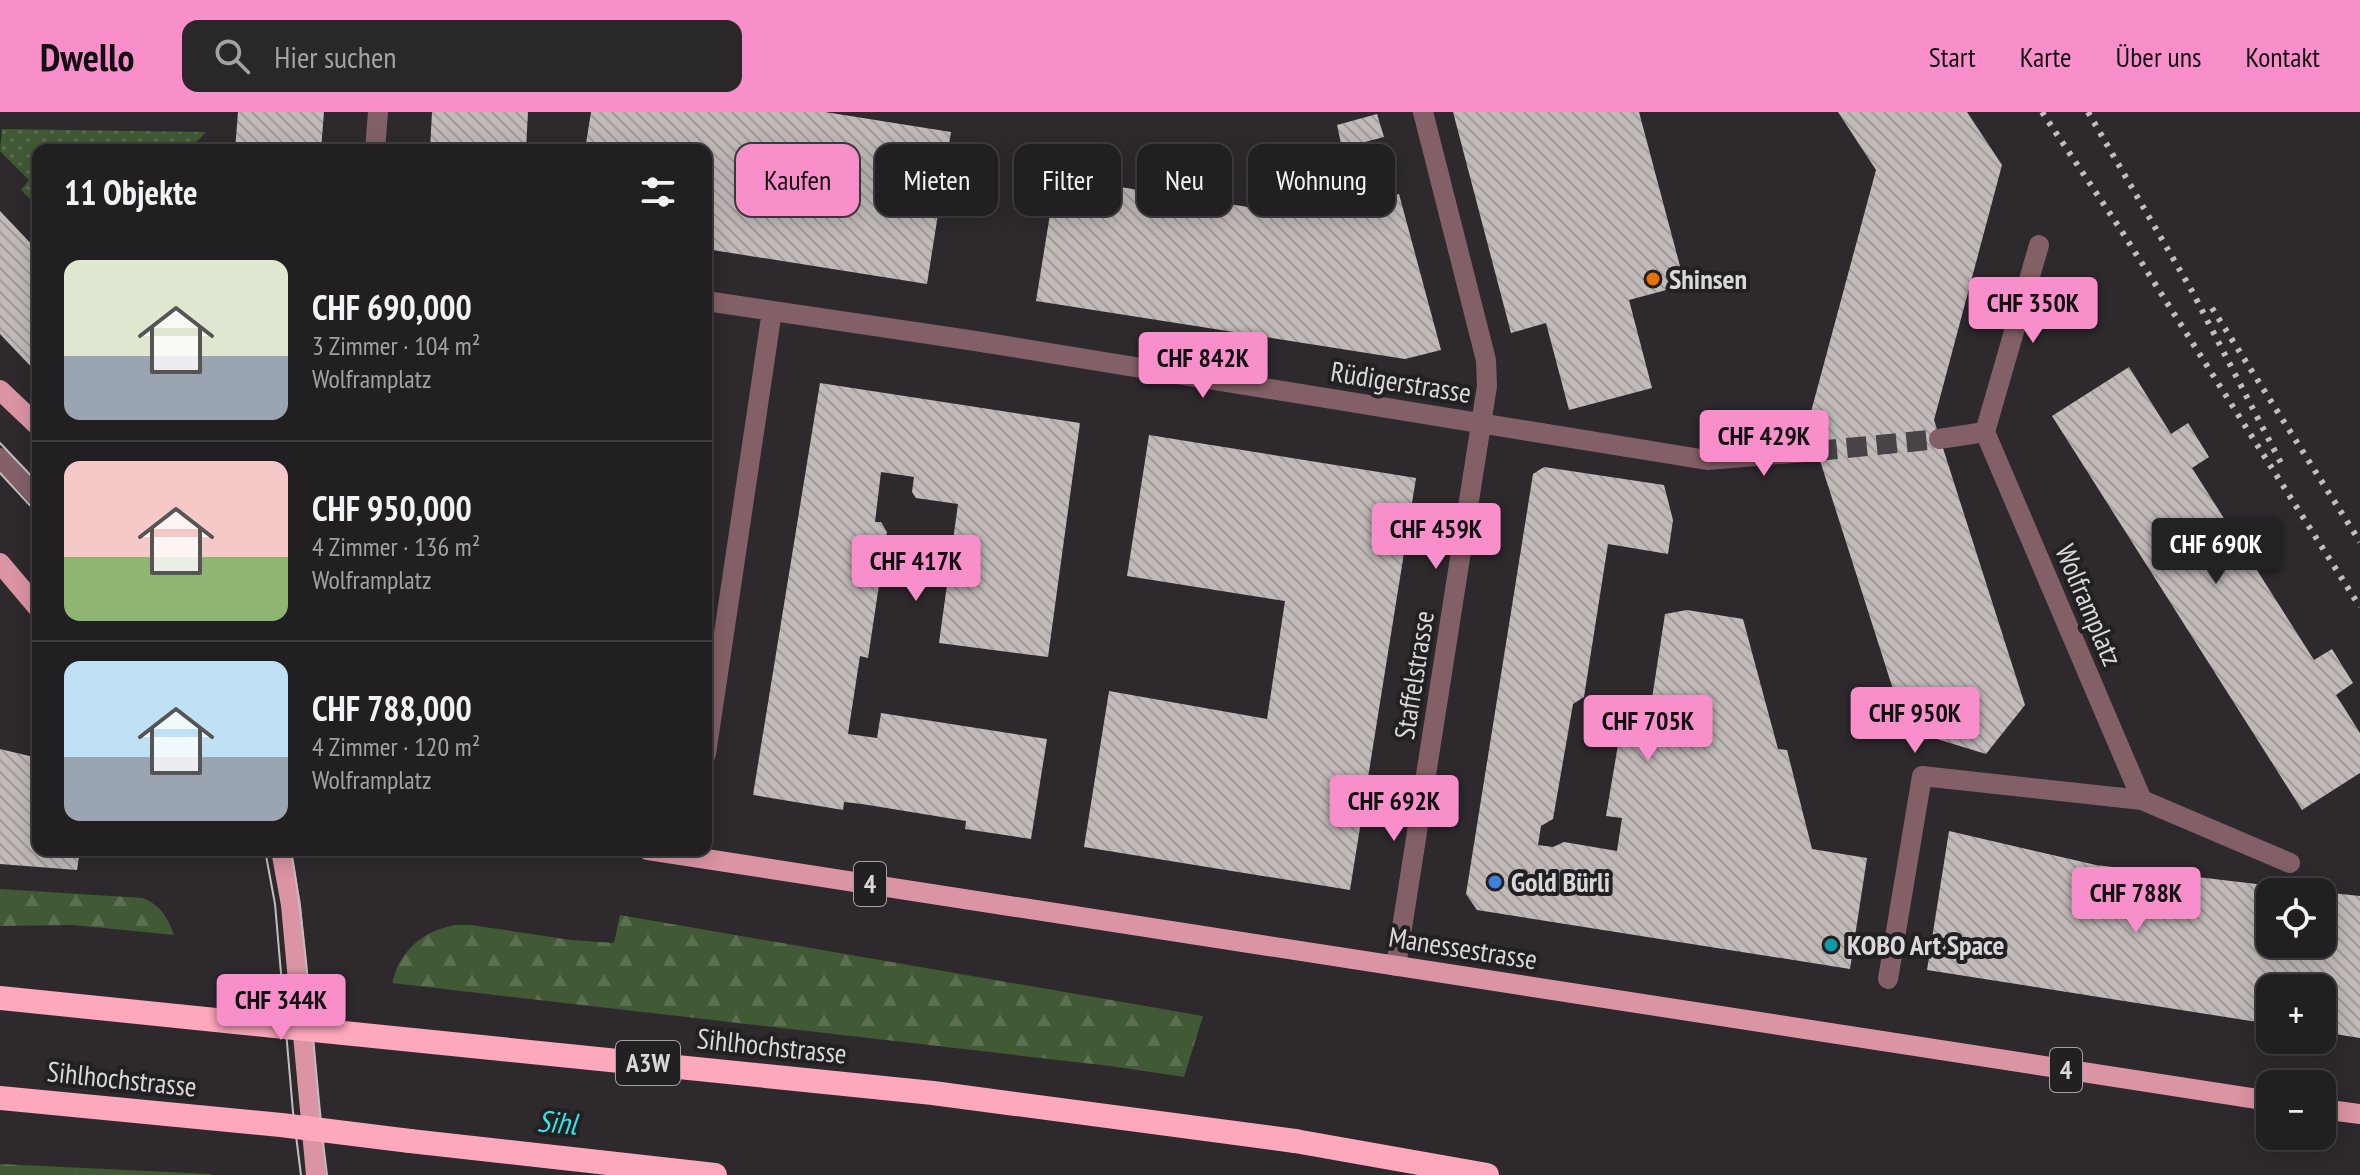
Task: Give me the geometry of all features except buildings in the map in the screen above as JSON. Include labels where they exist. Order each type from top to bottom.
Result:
[{"type":"highway","name":"Sihlhochstrasse","points":[[0,998],[933,1093],[1295,1141],[1487,1175]]},
{"type":"highway","name":"Sihlhochstrasse","points":[[0,1098],[281,1125],[715,1175]]},
{"type":"main road","points":[[0,390],[32,420]]},
{"type":"main road","points":[[0,563],[32,601]]},
{"type":"main road","points":[[282,856],[291,905],[316,1175]]},
{"type":"main road","name":"Manessestrasse","points":[[709,856],[2256,1099]]},
{"type":"main road","points":[[2336,1111],[2360,1114]]},
{"type":"street","points":[[375,144],[378,112]]},
{"type":"street","name":"Staffelstrasse","points":[[1396,966],[1487,386],[1486,360],[1423,112]]},
{"type":"street","points":[[1939,439],[1985,432],[2039,245]]},
{"type":"street","name":"Rüdigerstrasse","points":[[712,302],[983,342],[1707,460],[1817,451]]},
{"type":"street","points":[[712,714],[772,311]]},
{"type":"street","name":"Wolframplatz","points":[[1985,432],[2142,800]]},
{"type":"street","points":[[0,458],[32,491]]},
{"type":"street","points":[[1888,979],[1922,776],[2142,800],[2290,863]]},
{"type":"green space","points":[[2,129],[206,132],[195,144],[32,144],[32,201],[21,190],[29,180],[0,151]]},
{"type":"green space","points":[[0,889],[143,898],[163,912],[174,935],[73,925],[0,926]]},
{"type":"green space","points":[[620,915],[1203,1016],[1184,1077],[392,983],[396,970],[411,948],[432,932],[444,928],[471,925],[614,943]]},
{"type":"green space","points":[[0,1164],[211,1174],[212,1175],[0,1175]]},
{"type":"pier","points":[[173,930],[398,962],[392,983],[393,992],[958,1054],[1207,1085],[1813,1175],[212,1175],[208,1158],[0,1141],[0,957],[179,971]]},
{"type":"tunnel","points":[[1817,451],[1939,439]]},
{"type":"tram line","points":[[0,443],[32,477]]},
{"type":"tram line","points":[[0,473],[32,508]]},
{"type":"tram line","points":[[266,856],[275,904],[301,1175]]},
{"type":"tram line","points":[[292,856],[303,931],[327,1175]]},
{"type":"railway","points":[[2042,112],[2119,227],[2360,607]]},
{"type":"railway","points":[[2088,112],[2192,291],[2282,465]]},
{"type":"railway","points":[[2212,308],[2360,542]]},
{"type":"place","name":"Shinsen","points":[[1653,279]]},
{"type":"place","name":"Gold Bürli","points":[[1495,882]]},
{"type":"place","name":"KOBO Art Space","points":[[1831,945]]},
{"type":"water label","name":"Sihl","points":[[557,1123]]}]
